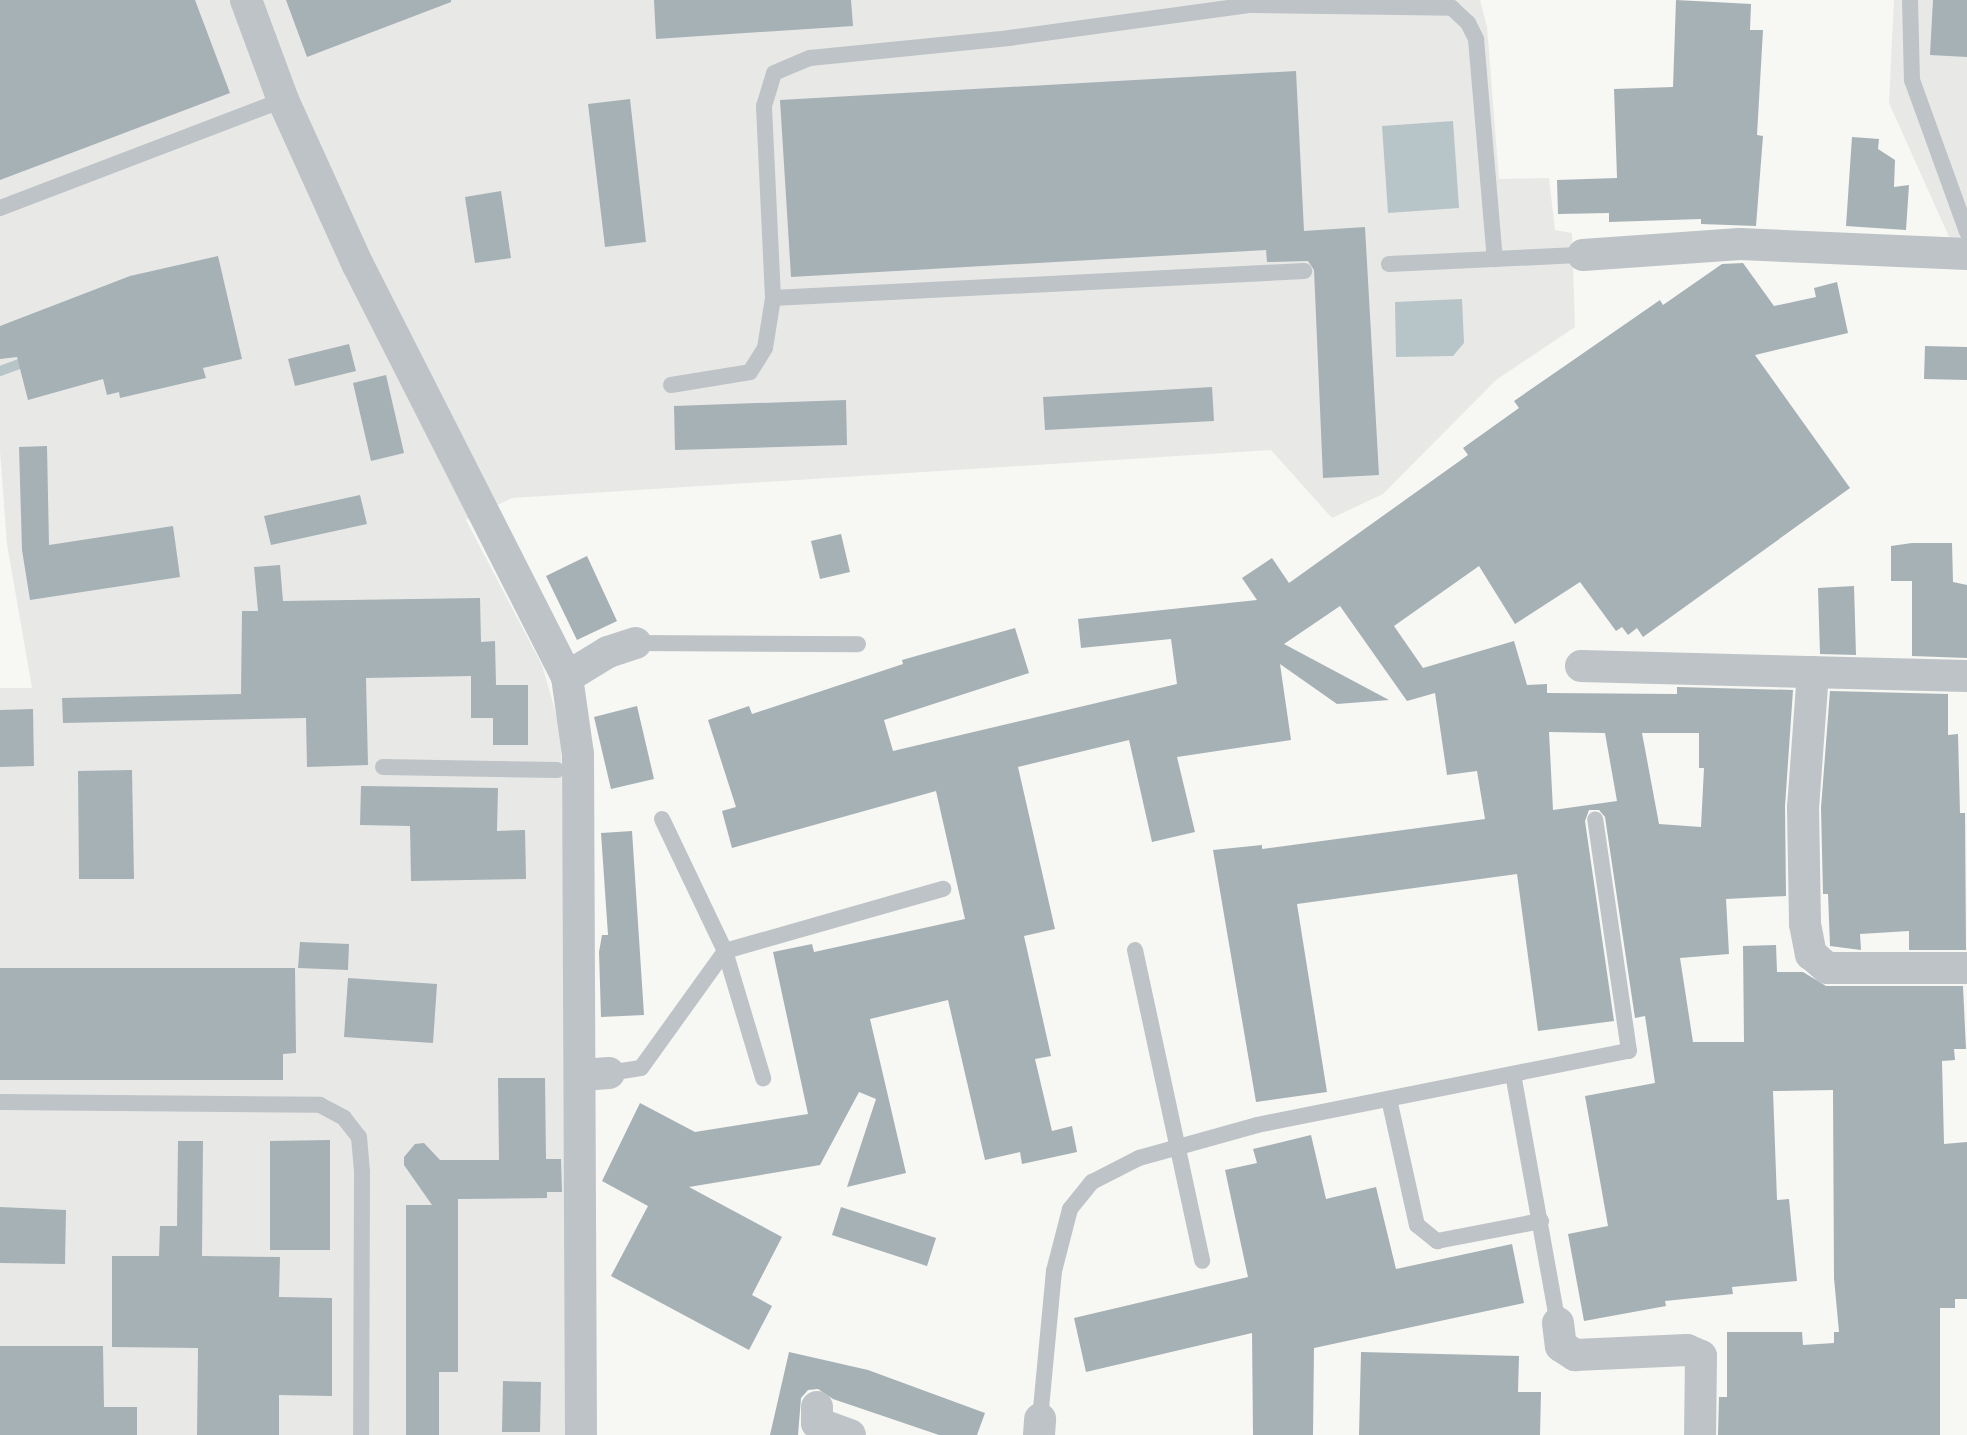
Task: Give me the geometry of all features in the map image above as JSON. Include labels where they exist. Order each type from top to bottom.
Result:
[{"type":"street","points":[[246,0],[284,100],[358,265],[567,677],[568,771],[595,1074],[581,1435]]},
{"type":"street","points":[[1583,255],[1740,244],[1967,254]]},
{"type":"street","points":[[567,677],[608,652],[636,643]]},
{"type":"street","points":[[1581,666],[1967,676]]},
{"type":"street","points":[[1813,672],[1803,807],[1805,924],[1811,954],[1827,968],[1967,968]]},
{"type":"street","points":[[1558,1322],[1561,1346],[1576,1355],[1687,1350],[1701,1356],[1699,1435]]},
{"type":"street","points":[[817,1406],[817,1423],[850,1435]]},
{"type":"lane","points":[[1910,0],[1912,80],[1967,232]]},
{"type":"lane","points":[[671,385],[750,372],[765,348],[773,298],[764,106],[774,74],[810,58],[1009,38],[1249,5],[1452,8],[1468,23],[1476,40],[1495,258]]},
{"type":"lane","points":[[0,208],[284,100]]},
{"type":"lane","points":[[1389,264],[1583,255]]},
{"type":"lane","points":[[773,298],[1304,271]]},
{"type":"lane","points":[[636,643],[858,644]]},
{"type":"lane","points":[[383,767],[568,771]]},
{"type":"lane","points":[[662,819],[725,951],[763,1078]]},
{"type":"lane","points":[[1040,1427],[1054,1271],[1070,1209],[1092,1182],[1139,1158],[1178,1147],[1389,1098],[1629,1051],[1595,819]]},
{"type":"lane","points":[[595,1074],[641,1068],[725,951],[943,889]]},
{"type":"lane","points":[[1135,950],[1202,1261]]},
{"type":"lane","points":[[1513,1074],[1558,1322]]},
{"type":"lane","points":[[1389,1098],[1417,1225],[1437,1241],[1541,1221]]},
{"type":"lane","points":[[0,1102],[320,1105],[344,1118],[359,1137],[362,1173],[361,1435]]},
{"type":"shaded area","points":[[0,0],[1480,0],[1487,27],[1499,179],[1549,178],[1555,230],[1572,233],[1575,327],[1496,380],[1383,494],[1332,518],[1271,450],[512,498],[466,520],[542,665],[561,731],[569,1161],[566,1435],[0,1435],[0,688],[32,688],[7,544],[0,451]]},
{"type":"shaded area","points":[[1894,0],[1967,0],[1967,238],[1950,239],[1889,103]]},
{"type":"shaded area","points":[[1453,121],[1459,208],[1388,213],[1382,126]]},
{"type":"shaded area","points":[[1462,299],[1464,343],[1453,356],[1396,357],[1395,302]]},
{"type":"building","points":[[0,0],[195,0],[230,93],[0,180]]},
{"type":"building","points":[[286,0],[451,0],[451,2],[307,57]]},
{"type":"building","points":[[654,0],[851,0],[853,26],[656,39]]},
{"type":"building","points":[[1676,0],[1751,4],[1750,30],[1763,30],[1757,135],[1763,136],[1756,226],[1701,224],[1701,219],[1609,222],[1609,213],[1558,214],[1557,180],[1617,178],[1614,89],[1673,87]]},
{"type":"building","points":[[1933,0],[1967,0],[1967,57],[1930,55]]},
{"type":"building","points":[[1296,71],[1304,231],[1365,227],[1379,475],[1323,478],[1314,270],[1308,261],[1267,262],[1266,250],[791,277],[780,100]]},
{"type":"building","points":[[630,99],[646,242],[605,247],[588,104]]},
{"type":"building","points":[[1852,137],[1879,139],[1878,149],[1895,160],[1894,187],[1909,185],[1906,230],[1846,226]]},
{"type":"building","points":[[501,191],[511,258],[475,263],[465,197]]},
{"type":"building","points":[[218,256],[242,359],[203,368],[206,378],[120,398],[119,392],[107,395],[103,379],[28,400],[17,357],[0,359],[0,326],[130,276]]},
{"type":"building","points":[[1743,263],[1774,306],[1816,297],[1814,288],[1837,282],[1848,333],[1755,355],[1850,488],[1643,637],[1637,628],[1628,635],[1622,627],[1616,631],[1580,582],[1515,624],[1479,566],[1394,626],[1423,668],[1514,641],[1527,685],[1547,684],[1547,693],[1677,694],[1677,687],[1793,690],[1785,806],[1786,896],[1726,899],[1729,954],[1680,958],[1693,1042],[1744,1042],[1743,946],[1776,945],[1777,972],[1803,972],[1826,986],[1963,986],[1966,1049],[1954,1049],[1955,1060],[1942,1061],[1944,1144],[1967,1142],[1967,1299],[1955,1299],[1955,1308],[1940,1308],[1940,1435],[1718,1435],[1719,1397],[1727,1397],[1727,1332],[1802,1332],[1803,1345],[1834,1343],[1834,1332],[1839,1332],[1834,1278],[1833,1090],[1773,1091],[1777,1200],[1789,1199],[1797,1281],[1732,1287],[1733,1294],[1665,1301],[1666,1306],[1584,1321],[1568,1234],[1608,1226],[1585,1096],[1655,1083],[1645,1016],[1635,1018],[1605,817],[1599,810],[1589,810],[1585,821],[1614,1021],[1538,1031],[1517,874],[1297,904],[1327,1092],[1256,1102],[1213,850],[1262,845],[1262,849],[1485,819],[1477,771],[1447,775],[1435,693],[1407,701],[1340,606],[1284,644],[1389,700],[1337,704],[1280,664],[1291,740],[1177,757],[1195,832],[1152,842],[1129,740],[1018,767],[1055,929],[1024,936],[1051,1056],[1035,1059],[1052,1131],[1072,1126],[1077,1152],[1022,1164],[1020,1152],[985,1160],[948,1000],[870,1019],[906,1173],[847,1187],[876,1099],[859,1092],[820,1165],[689,1187],[782,1237],[752,1295],[772,1306],[749,1350],[611,1276],[648,1206],[602,1181],[640,1103],[695,1132],[808,1114],[773,952],[812,944],[814,952],[965,919],[936,791],[732,848],[722,811],[736,807],[708,720],[749,706],[752,714],[903,664],[902,660],[1015,628],[1029,673],[884,720],[893,751],[1177,684],[1171,639],[1081,648],[1078,619],[1257,600],[1242,578],[1272,558],[1289,583],[1468,455],[1463,448],[1519,408],[1514,401],[1660,300],[1663,305],[1722,264]],"holes":[[[1549,732],[1605,733],[1617,801],[1553,810]],[[1642,733],[1699,733],[1699,768],[1704,768],[1701,827],[1659,824]]]},
{"type":"building","points":[[349,344],[356,371],[295,386],[288,359]]},
{"type":"building","points":[[1925,346],[1967,347],[1967,380],[1924,379]]},
{"type":"building","points":[[386,375],[404,453],[371,461],[353,383]]},
{"type":"building","points":[[1212,387],[1214,421],[1045,430],[1043,397]]},
{"type":"building","points":[[846,400],[847,445],[675,450],[674,406]]},
{"type":"building","points":[[47,446],[49,545],[173,526],[180,577],[30,600],[22,550],[19,447]]},
{"type":"building","points":[[360,495],[367,524],[271,545],[264,516]]},
{"type":"building","points":[[841,534],[850,572],[820,579],[811,541]]},
{"type":"building","points":[[1952,543],[1953,582],[1967,585],[1967,658],[1912,656],[1912,581],[1891,581],[1891,546]]},
{"type":"building","points":[[587,556],[617,621],[577,640],[546,576]]},
{"type":"building","points":[[280,565],[283,601],[480,598],[481,642],[495,641],[496,685],[528,685],[528,745],[493,745],[493,718],[471,718],[471,676],[366,678],[368,765],[307,767],[306,718],[63,723],[62,698],[241,694],[242,611],[258,611],[254,567]]},
{"type":"building","points":[[1854,586],[1856,655],[1820,654],[1818,588]]},
{"type":"building","points":[[1830,691],[1948,694],[1948,735],[1958,734],[1960,813],[1965,813],[1966,950],[1909,950],[1909,931],[1860,934],[1861,950],[1830,946],[1828,894],[1823,894],[1821,808]]},
{"type":"building","points":[[637,706],[654,779],[611,789],[594,717]]},
{"type":"building","points":[[33,709],[34,766],[0,767],[0,710]]},
{"type":"building","points":[[132,770],[134,879],[79,879],[78,771]]},
{"type":"building","points":[[361,786],[498,788],[497,831],[525,830],[526,879],[411,881],[410,826],[360,825]]},
{"type":"building","points":[[632,831],[644,1015],[601,1017],[599,952],[602,935],[608,935],[601,833]]},
{"type":"building","points":[[300,942],[349,944],[348,970],[298,968]]},
{"type":"building","points":[[0,968],[295,968],[296,1053],[283,1054],[283,1080],[0,1080]]},
{"type":"building","points":[[348,978],[437,984],[433,1043],[344,1037]]},
{"type":"building","points":[[498,1078],[545,1078],[546,1159],[561,1159],[562,1192],[547,1192],[547,1198],[458,1199],[458,1372],[439,1372],[439,1435],[406,1435],[406,1205],[432,1205],[404,1165],[404,1157],[415,1144],[424,1143],[440,1160],[499,1160]]},
{"type":"building","points":[[1311,1135],[1326,1199],[1376,1187],[1396,1269],[1512,1244],[1524,1303],[1314,1348],[1313,1435],[1253,1435],[1252,1333],[1086,1372],[1074,1318],[1248,1277],[1225,1170],[1257,1163],[1253,1149]]},
{"type":"building","points":[[330,1140],[330,1250],[270,1250],[270,1141]]},
{"type":"building","points":[[178,1141],[203,1141],[202,1256],[280,1257],[279,1297],[332,1298],[332,1396],[279,1395],[279,1435],[197,1435],[198,1348],[112,1347],[112,1256],[159,1256],[160,1226],[177,1226]]},
{"type":"building","points":[[0,1207],[66,1210],[65,1264],[0,1263]]},
{"type":"building","points":[[841,1207],[936,1238],[927,1266],[832,1235]]},
{"type":"building","points":[[0,1346],[103,1346],[104,1407],[137,1407],[137,1435],[0,1435]]},
{"type":"building","points":[[789,1352],[868,1370],[985,1413],[977,1435],[939,1435],[833,1399],[818,1389],[808,1390],[801,1398],[798,1435],[770,1435]]},
{"type":"building","points":[[1361,1352],[1519,1356],[1518,1392],[1541,1392],[1540,1435],[1359,1435]]},
{"type":"building","points":[[503,1381],[541,1382],[540,1432],[502,1432]]},
{"type":"waterway","points":[[0,371],[25,362]]}]
